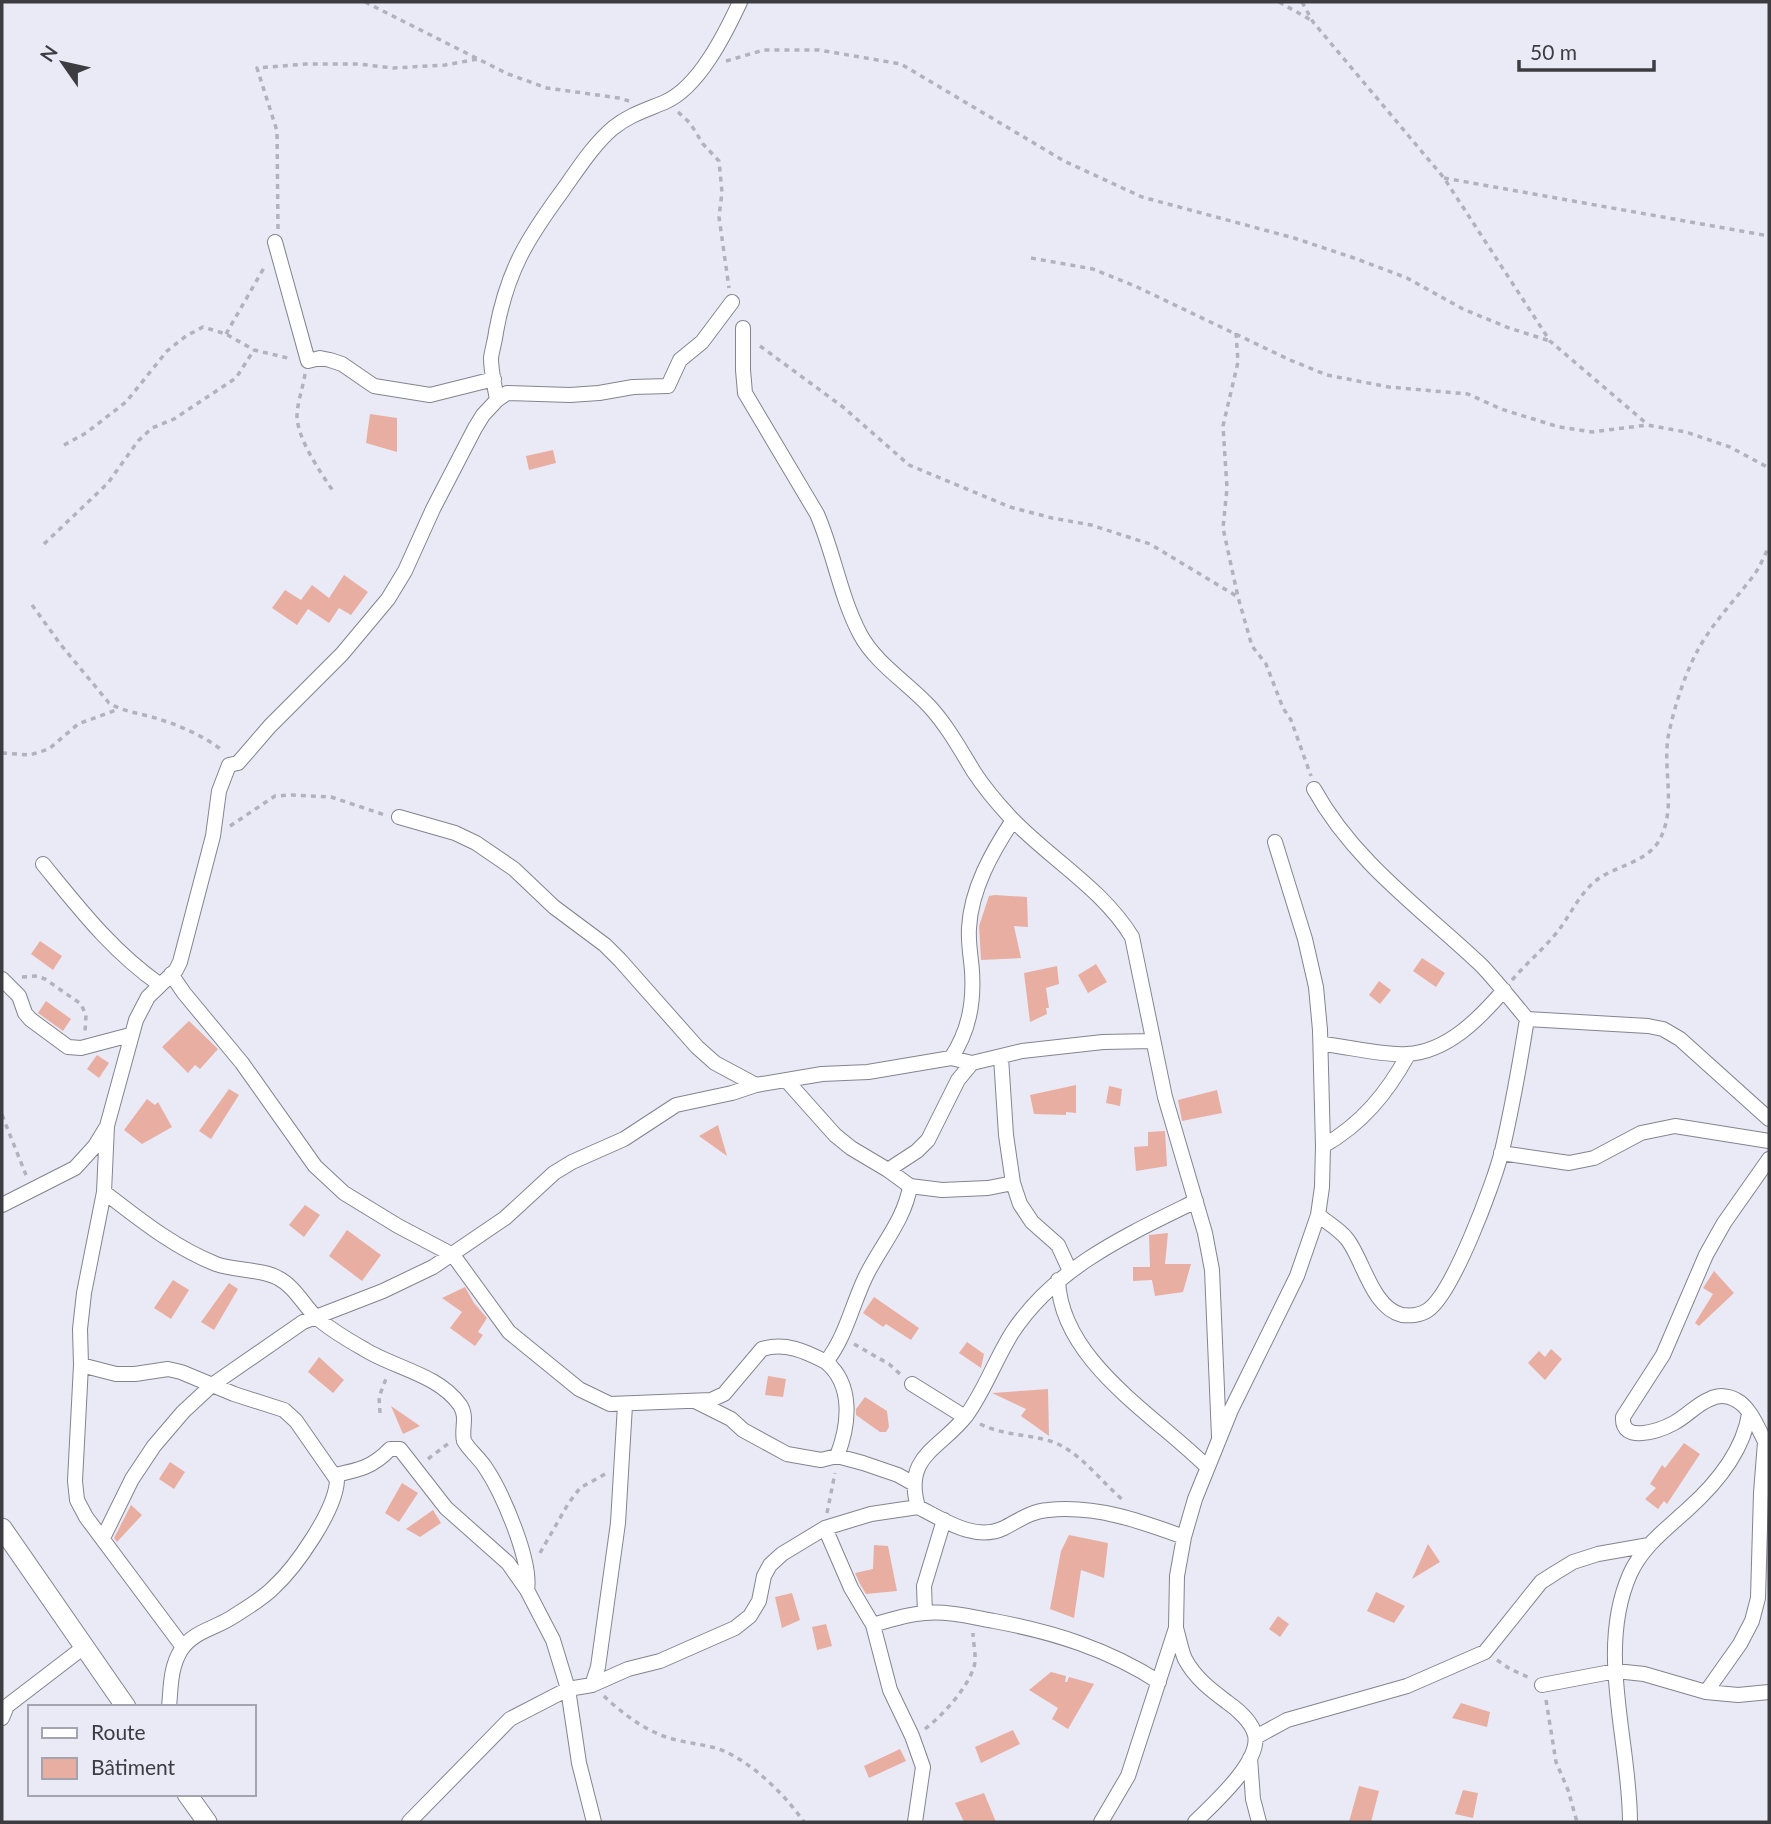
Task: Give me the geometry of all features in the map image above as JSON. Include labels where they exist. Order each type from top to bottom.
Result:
[{"type":"street","points":[[497,400],[491,359],[501,306],[513,267],[524,246],[595,147],[612,129],[630,115],[666,102],[684,88],[703,67],[729,26],[740,2]]},
{"type":"street","points":[[275,242],[308,361],[320,358],[330,360],[342,364],[374,386],[430,396],[494,379]]},
{"type":"street","points":[[183,1647],[76,1500],[80,1329],[84,1293],[104,1192],[107,1126],[130,1035],[141,1008],[180,962],[213,836],[225,774],[229,765],[238,763],[270,726],[342,654],[388,599],[405,571],[433,509],[475,428],[497,400],[507,393],[570,395],[633,387],[668,386],[680,360],[702,342],[732,302]]},
{"type":"street","points":[[743,328],[745,393],[817,514],[825,532],[844,600],[861,636],[875,656],[937,716],[960,745],[975,773],[1013,820],[1100,896],[1121,919],[1132,937],[1165,1097],[1205,1233],[1212,1270],[1219,1437]]},
{"type":"street","points":[[1314,789],[1343,833],[1362,854],[1433,924],[1484,968],[1527,1019],[1501,1153],[1468,1243],[1440,1298],[1427,1310],[1414,1315],[1400,1314],[1385,1306],[1363,1273],[1349,1241],[1318,1215]]},
{"type":"street","points":[[399,817],[455,833],[514,869],[554,907],[612,952],[697,1047],[715,1063],[756,1085]]},
{"type":"street","points":[[951,1058],[965,1032],[971,1013],[969,928],[973,903],[992,853],[1013,820]]},
{"type":"street","points":[[1101,1822],[1128,1776],[1176,1628],[1177,1576],[1184,1537],[1206,1466],[1297,1276],[1318,1215],[1323,1146],[1321,1044],[1316,986],[1305,939],[1275,842]]},
{"type":"street","points":[[43,864],[99,932],[159,984]]},
{"type":"street","points":[[171,974],[243,1062],[315,1166],[354,1199],[453,1255],[509,1332],[579,1389],[610,1404],[711,1400],[724,1394],[762,1349],[783,1346],[796,1348],[826,1362],[841,1379],[846,1399],[846,1429],[836,1457]]},
{"type":"street","points":[[9,978],[19,996],[24,1013],[60,1043],[74,1049],[130,1035]]},
{"type":"street","points":[[1321,1044],[1408,1055],[1438,1045],[1463,1032],[1504,990]]},
{"type":"street","points":[[1527,1019],[1593,1021],[1663,1029],[1680,1039],[1769,1119]]},
{"type":"street","points":[[103,1538],[132,1479],[154,1446],[183,1412],[212,1385],[287,1331],[316,1316],[383,1291],[453,1255],[505,1218],[554,1173],[624,1139],[676,1105],[756,1085],[822,1074],[868,1072],[951,1058],[972,1063],[1022,1051],[1103,1042],[1153,1041]]},
{"type":"street","points":[[1323,1146],[1342,1136],[1369,1112],[1390,1087],[1408,1055]]},
{"type":"street","points":[[1000,1057],[1013,1183],[1026,1214],[1058,1245],[1070,1271]]},
{"type":"street","points":[[888,1170],[917,1151],[928,1140],[958,1080],[972,1063]]},
{"type":"street","points":[[786,1080],[835,1135],[910,1186],[942,1190],[988,1188],[1013,1183]]},
{"type":"street","points":[[2,1205],[75,1168],[95,1146],[107,1126]]},
{"type":"street","points":[[1501,1153],[1569,1163],[1594,1158],[1642,1133],[1675,1126],[1769,1141]]},
{"type":"street","points":[[1706,1692],[1740,1644],[1752,1621],[1758,1598],[1761,1493],[1768,1444],[1749,1413],[1737,1400],[1718,1396],[1708,1399],[1681,1419],[1662,1428],[1634,1434],[1626,1431],[1622,1425],[1623,1417],[1663,1355],[1712,1244],[1769,1159]]},
{"type":"street","points":[[826,1362],[843,1337],[863,1282],[905,1207],[910,1186]]},
{"type":"street","points":[[104,1192],[153,1228],[198,1256],[236,1270],[276,1276],[285,1282],[316,1316],[380,1358],[414,1371],[448,1392],[463,1411],[463,1436],[468,1447],[485,1467],[501,1497],[526,1562],[527,1590]]},
{"type":"street","points":[[918,1507],[914,1484],[916,1472],[926,1453],[965,1417],[984,1389],[1013,1333],[1032,1307],[1070,1271],[1136,1231],[1196,1202]]},
{"type":"street","points":[[1058,1280],[1061,1308],[1097,1365],[1132,1403],[1206,1466]]},
{"type":"street","points":[[81,1365],[116,1374],[168,1369],[195,1376],[234,1394],[284,1410],[296,1421],[335,1475],[337,1482],[333,1502],[291,1570],[273,1589],[252,1605],[210,1627],[183,1647],[170,1681],[169,1705]]},
{"type":"street","points":[[912,1384],[965,1417]]},
{"type":"street","points":[[697,1402],[787,1454],[821,1460],[836,1457],[863,1463],[898,1475],[914,1484]]},
{"type":"street","points":[[592,1685],[598,1667],[618,1523],[625,1405]]},
{"type":"street","points":[[1630,1822],[1616,1671],[1615,1648],[1620,1607],[1630,1573],[1649,1545],[1706,1492],[1718,1477],[1743,1439],[1749,1413]]},
{"type":"street","points":[[335,1475],[370,1466],[394,1448],[400,1449],[446,1508],[509,1563],[527,1590],[553,1640],[569,1689],[579,1763],[594,1822]]},
{"type":"street","points":[[410,1822],[510,1719],[569,1689],[592,1685],[628,1668],[660,1661],[735,1628],[750,1616],[759,1601],[764,1576],[770,1565],[782,1554],[825,1528],[871,1514],[918,1507],[983,1534],[1001,1530],[1030,1514],[1046,1510],[1089,1510],[1136,1520],[1184,1537]]},
{"type":"street","points":[[925,1613],[924,1586],[944,1520]]},
{"type":"street","points":[[2,1528],[125,1705]]},
{"type":"street","points":[[825,1528],[851,1588],[873,1625],[890,1690],[912,1735],[923,1766],[915,1822]]},
{"type":"street","points":[[1256,1737],[1287,1720],[1407,1686],[1485,1652],[1541,1582],[1573,1562],[1598,1554],[1649,1545]]},
{"type":"street","points":[[873,1625],[925,1613],[972,1616],[1033,1628],[1107,1652],[1159,1682]]},
{"type":"street","points":[[1176,1628],[1185,1659],[1213,1692],[1229,1703],[1250,1724],[1256,1737],[1250,1758],[1253,1799],[1258,1822]]},
{"type":"street","points":[[3,1710],[84,1647]]},
{"type":"street","points":[[1542,1685],[1616,1671],[1644,1674],[1706,1692],[1738,1695],[1769,1692]]},
{"type":"street","points":[[1195,1822],[1222,1795],[1250,1758]]},
{"type":"street","points":[[188,1796],[207,1822]]},
{"type":"path","points":[[365,2],[508,74],[547,88],[619,98],[647,108]]},
{"type":"path","points":[[1279,2],[1313,22]]},
{"type":"path","points":[[1302,2],[1313,22],[1444,178],[1550,341],[1647,425]]},
{"type":"path","points":[[703,67],[764,51],[818,50],[901,64],[1064,161],[1142,197],[1294,238],[1357,259],[1408,278],[1463,309],[1550,341]]},
{"type":"path","points":[[226,334],[263,269],[275,242],[279,223],[277,131],[257,68],[358,64],[393,68],[445,65],[478,59]]},
{"type":"path","points":[[666,102],[691,123],[703,144],[719,161],[722,192],[719,217],[732,302]]},
{"type":"path","points":[[1444,178],[1769,236]]},
{"type":"path","points":[[1031,258],[1093,269],[1327,375],[1390,387],[1468,394],[1501,409],[1559,427],[1592,432],[1647,425],[1686,432],[1730,447],[1769,468]]},
{"type":"path","points":[[64,445],[86,433],[126,402],[167,351],[186,336],[204,327],[226,334],[254,350],[301,362],[308,361],[297,415],[316,464],[333,491]]},
{"type":"path","points":[[743,328],[763,350],[843,408],[909,465],[1010,507],[1052,518],[1091,524],[1150,544],[1238,597]]},
{"type":"path","points":[[1236,333],[1238,362],[1223,426],[1227,488],[1223,528],[1252,646],[1266,664],[1283,708],[1291,719],[1314,789]]},
{"type":"path","points":[[44,544],[108,483],[138,441],[152,428],[174,419],[236,378],[254,350]]},
{"type":"path","points":[[1504,990],[1554,936],[1577,899],[1599,878],[1638,860],[1659,841],[1669,816],[1666,751],[1685,682],[1698,649],[1755,574],[1769,547]]},
{"type":"path","points":[[32,606],[61,645],[119,709],[176,726],[210,743],[238,763]]},
{"type":"path","points":[[2,753],[30,755],[49,749],[78,724],[119,709]]},
{"type":"path","points":[[213,836],[275,796],[331,797],[379,814],[399,817]]},
{"type":"path","points":[[9,978],[37,976],[81,1004],[86,1023],[81,1048]]},
{"type":"path","points":[[2,1115],[30,1189]]},
{"type":"path","points":[[843,1337],[889,1364],[912,1384]]},
{"type":"path","points":[[380,1358],[387,1377],[379,1396],[380,1413]]},
{"type":"path","points":[[965,1417],[995,1430],[1051,1441],[1064,1448],[1082,1460],[1123,1501],[1136,1520]]},
{"type":"path","points":[[415,1466],[420,1466],[454,1438],[463,1436]]},
{"type":"path","points":[[825,1528],[836,1457]]},
{"type":"path","points":[[526,1562],[541,1552],[580,1488],[621,1465]]},
{"type":"path","points":[[912,1735],[919,1734],[936,1721],[965,1684],[975,1664],[972,1616]]},
{"type":"path","points":[[1485,1652],[1510,1669],[1542,1685],[1556,1762],[1577,1822]]},
{"type":"path","points":[[592,1685],[623,1714],[648,1728],[674,1740],[706,1745],[742,1760],[795,1810],[804,1822]]},
{"type":"building","points":[[370,414],[397,418],[397,452],[366,443]]},
{"type":"building","points":[[553,450],[556,463],[529,470],[526,456]]},
{"type":"building","points":[[344,575],[368,592],[351,615],[339,608],[329,623],[308,609],[297,625],[272,608],[285,590],[301,600],[312,585],[329,598]]},
{"type":"building","points":[[989,896],[1027,897],[1028,927],[1014,926],[1021,958],[981,960],[979,926]]},
{"type":"building","points":[[40,941],[62,956],[53,970],[31,954]]},
{"type":"building","points":[[1422,958],[1445,973],[1436,987],[1413,971]]},
{"type":"building","points":[[1096,964],[1107,982],[1088,993],[1078,975]]},
{"type":"building","points":[[1057,966],[1059,984],[1046,988],[1049,1008],[1046,1008],[1047,1014],[1030,1022],[1024,973]]},
{"type":"building","points":[[1379,981],[1391,990],[1380,1004],[1369,995]]},
{"type":"building","points":[[46,1001],[71,1019],[63,1031],[38,1013]]},
{"type":"building","points":[[189,1021],[218,1049],[200,1069],[195,1065],[188,1073],[162,1047]]},
{"type":"building","points":[[97,1055],[109,1063],[99,1078],[87,1069]]},
{"type":"building","points":[[1076,1085],[1076,1113],[1034,1114],[1030,1095]]},
{"type":"building","points":[[1109,1086],[1122,1089],[1120,1106],[1106,1103]]},
{"type":"building","points":[[229,1089],[239,1095],[211,1139],[199,1131]]},
{"type":"building","points":[[1217,1090],[1222,1113],[1182,1121],[1178,1100]]},
{"type":"building","points":[[147,1099],[155,1105],[158,1102],[172,1127],[142,1144],[124,1130]]},
{"type":"building","points":[[718,1125],[727,1156],[699,1136]]},
{"type":"building","points":[[1165,1131],[1167,1166],[1136,1171],[1134,1147],[1148,1146],[1148,1132]]},
{"type":"building","points":[[305,1205],[320,1215],[304,1237],[289,1225]]},
{"type":"building","points":[[347,1230],[381,1255],[362,1281],[329,1256]]},
{"type":"building","points":[[1168,1233],[1165,1264],[1191,1264],[1183,1292],[1155,1296],[1152,1280],[1133,1281],[1133,1267],[1150,1267],[1149,1235]]},
{"type":"building","points":[[1714,1271],[1734,1293],[1699,1326],[1695,1323],[1713,1294],[1703,1288]]},
{"type":"building","points":[[173,1280],[189,1290],[171,1319],[154,1308]]},
{"type":"building","points":[[229,1283],[238,1289],[214,1330],[201,1322]]},
{"type":"building","points":[[465,1287],[487,1318],[478,1332],[483,1335],[475,1346],[450,1328],[462,1312],[442,1298]]},
{"type":"building","points":[[874,1297],[919,1328],[911,1340],[886,1324],[883,1327],[863,1313]]},
{"type":"building","points":[[967,1342],[984,1354],[981,1368],[959,1353]]},
{"type":"building","points":[[1551,1349],[1562,1359],[1545,1380],[1528,1363],[1539,1351],[1545,1357]]},
{"type":"building","points":[[319,1357],[344,1380],[333,1393],[308,1372]]},
{"type":"building","points":[[768,1376],[786,1379],[783,1397],[765,1395]]},
{"type":"building","points":[[1048,1389],[1049,1436],[1021,1416],[1026,1409],[992,1393]]},
{"type":"building","points":[[865,1397],[887,1411],[889,1427],[886,1432],[880,1432],[856,1415],[856,1409]]},
{"type":"building","points":[[391,1406],[420,1426],[403,1434]]},
{"type":"building","points":[[1684,1443],[1700,1454],[1667,1504],[1664,1501],[1658,1509],[1645,1499],[1656,1488],[1650,1484],[1662,1465],[1665,1468]]},
{"type":"building","points":[[170,1462],[185,1472],[174,1489],[159,1479]]},
{"type":"building","points":[[402,1483],[418,1493],[399,1522],[385,1513]]},
{"type":"building","points":[[131,1505],[142,1515],[117,1542],[114,1538]]},
{"type":"building","points":[[433,1510],[441,1523],[420,1537],[406,1529]]},
{"type":"building","points":[[1069,1535],[1108,1543],[1104,1578],[1081,1570],[1074,1618],[1050,1609],[1061,1551]]},
{"type":"building","points":[[1428,1544],[1440,1562],[1412,1579]]},
{"type":"building","points":[[874,1545],[888,1546],[897,1591],[866,1594],[860,1584],[855,1573],[873,1569]]},
{"type":"building","points":[[1376,1592],[1405,1606],[1394,1623],[1367,1611]]},
{"type":"building","points":[[792,1593],[800,1620],[782,1628],[775,1597]]},
{"type":"building","points":[[1278,1616],[1289,1624],[1280,1637],[1269,1629]]},
{"type":"building","points":[[826,1624],[832,1646],[817,1650],[812,1627]]},
{"type":"building","points":[[1051,1672],[1066,1676],[1065,1682],[1069,1677],[1094,1684],[1068,1729],[1052,1719],[1058,1708],[1029,1690]]},
{"type":"building","points":[[1461,1703],[1490,1712],[1487,1727],[1452,1718]]},
{"type":"building","points":[[1013,1730],[1020,1744],[981,1763],[975,1747]]},
{"type":"building","points":[[900,1749],[906,1761],[869,1778],[864,1766]]},
{"type":"building","points":[[1359,1786],[1379,1791],[1371,1822],[1349,1822]]},
{"type":"building","points":[[1463,1790],[1478,1793],[1473,1818],[1455,1814]]},
{"type":"building","points":[[984,1793],[996,1822],[964,1822],[955,1803]]}]
